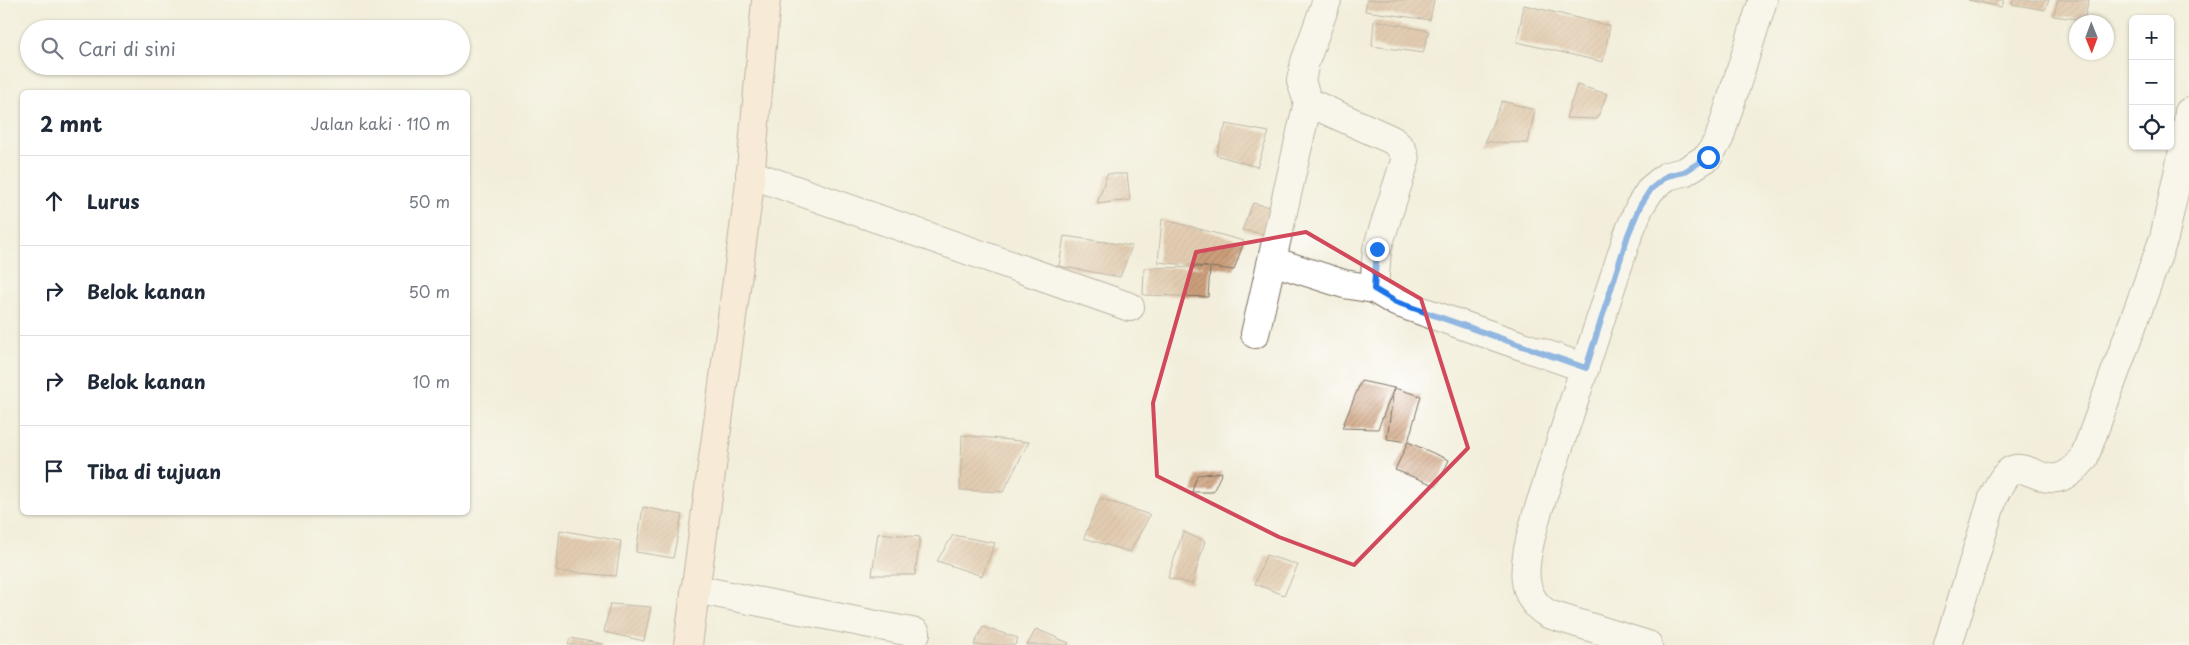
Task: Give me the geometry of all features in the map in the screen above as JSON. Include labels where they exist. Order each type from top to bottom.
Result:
[{"type":"street","points":[[688,645],[750,174],[766,0]]},
{"type":"street","points":[[1255,334],[1308,102],[1301,81],[1305,62],[1327,0]]},
{"type":"street","points":[[1648,645],[1548,614],[1536,608],[1529,597],[1527,589],[1526,558],[1536,517],[1628,235],[1640,206],[1651,189],[1667,176],[1684,172],[1708,157],[1719,139],[1763,0]]},
{"type":"street","points":[[1308,102],[1392,140],[1402,147],[1405,161],[1377,249],[1374,289]]},
{"type":"street","points":[[1948,645],[1993,498],[2001,481],[2010,471],[2022,469],[2049,478],[2063,478],[2074,471],[2084,458],[2164,238],[2185,142],[2189,112]]},
{"type":"street","points":[[750,174],[1130,307]]},
{"type":"street","points":[[1272,261],[1344,284],[1374,289],[1396,302],[1586,368]]},
{"type":"street","points":[[695,589],[916,634]]},
{"type":"highlighted area","points":[[1306,232],[1421,299],[1468,448],[1354,565],[1279,537],[1157,476],[1153,403],[1196,252]]},
{"type":"building","points":[[1367,0],[1434,0],[1430,20],[1365,11]]},
{"type":"building","points":[[1968,0],[2004,0],[2002,7]]},
{"type":"building","points":[[2013,0],[2049,0],[2045,10],[2012,4]]},
{"type":"building","points":[[2058,0],[2089,0],[2085,15],[2069,15],[2069,18],[2053,16]]},
{"type":"building","points":[[1524,5],[1610,26],[1603,62],[1517,42]]},
{"type":"building","points":[[1374,20],[1429,31],[1423,53],[1372,46]]},
{"type":"building","points":[[1577,85],[1607,94],[1597,119],[1566,118]]},
{"type":"building","points":[[1502,101],[1535,110],[1528,143],[1485,142]]},
{"type":"building","points":[[1226,124],[1269,132],[1257,167],[1216,155]]},
{"type":"building","points":[[1107,174],[1127,174],[1130,200],[1097,204]]},
{"type":"building","points":[[1253,203],[1274,208],[1268,235],[1242,230]]},
{"type":"building","points":[[1162,219],[1244,241],[1234,270],[1210,267],[1208,297],[1143,295],[1144,268],[1208,267],[1158,262]]},
{"type":"building","points":[[1064,236],[1132,246],[1120,277],[1059,266]]},
{"type":"building","points":[[1361,381],[1394,388],[1378,429],[1342,428]]},
{"type":"building","points":[[1394,388],[1421,396],[1408,442],[1387,439]]},
{"type":"building","points":[[962,435],[1029,442],[1003,492],[960,490]]},
{"type":"building","points":[[1408,442],[1449,460],[1437,486],[1395,470]]},
{"type":"building","points":[[1222,472],[1213,492],[1192,492],[1197,475]]},
{"type":"building","points":[[1100,498],[1150,515],[1130,552],[1084,538]]},
{"type":"building","points":[[643,507],[682,515],[673,558],[636,552]]},
{"type":"building","points":[[560,530],[621,541],[616,576],[556,571]]},
{"type":"building","points":[[1183,532],[1205,541],[1192,584],[1168,578]]},
{"type":"building","points":[[878,533],[920,537],[915,575],[872,575]]},
{"type":"building","points":[[953,535],[995,543],[982,576],[937,561]]},
{"type":"building","points":[[1266,555],[1298,565],[1284,595],[1255,584]]},
{"type":"building","points":[[610,604],[651,607],[644,641],[604,632]]},
{"type":"building","points":[[983,627],[1018,638],[1015,645],[974,645]]},
{"type":"building","points":[[1036,629],[1069,643],[1068,645],[1027,645]]},
{"type":"building","points":[[570,638],[603,644],[603,645],[568,645]]},
{"type":"route","points":[[1377,249],[1374,266],[1374,289],[1396,302],[1586,368],[1628,235],[1640,206],[1651,189],[1667,176],[1684,172],[1708,157]]}]
